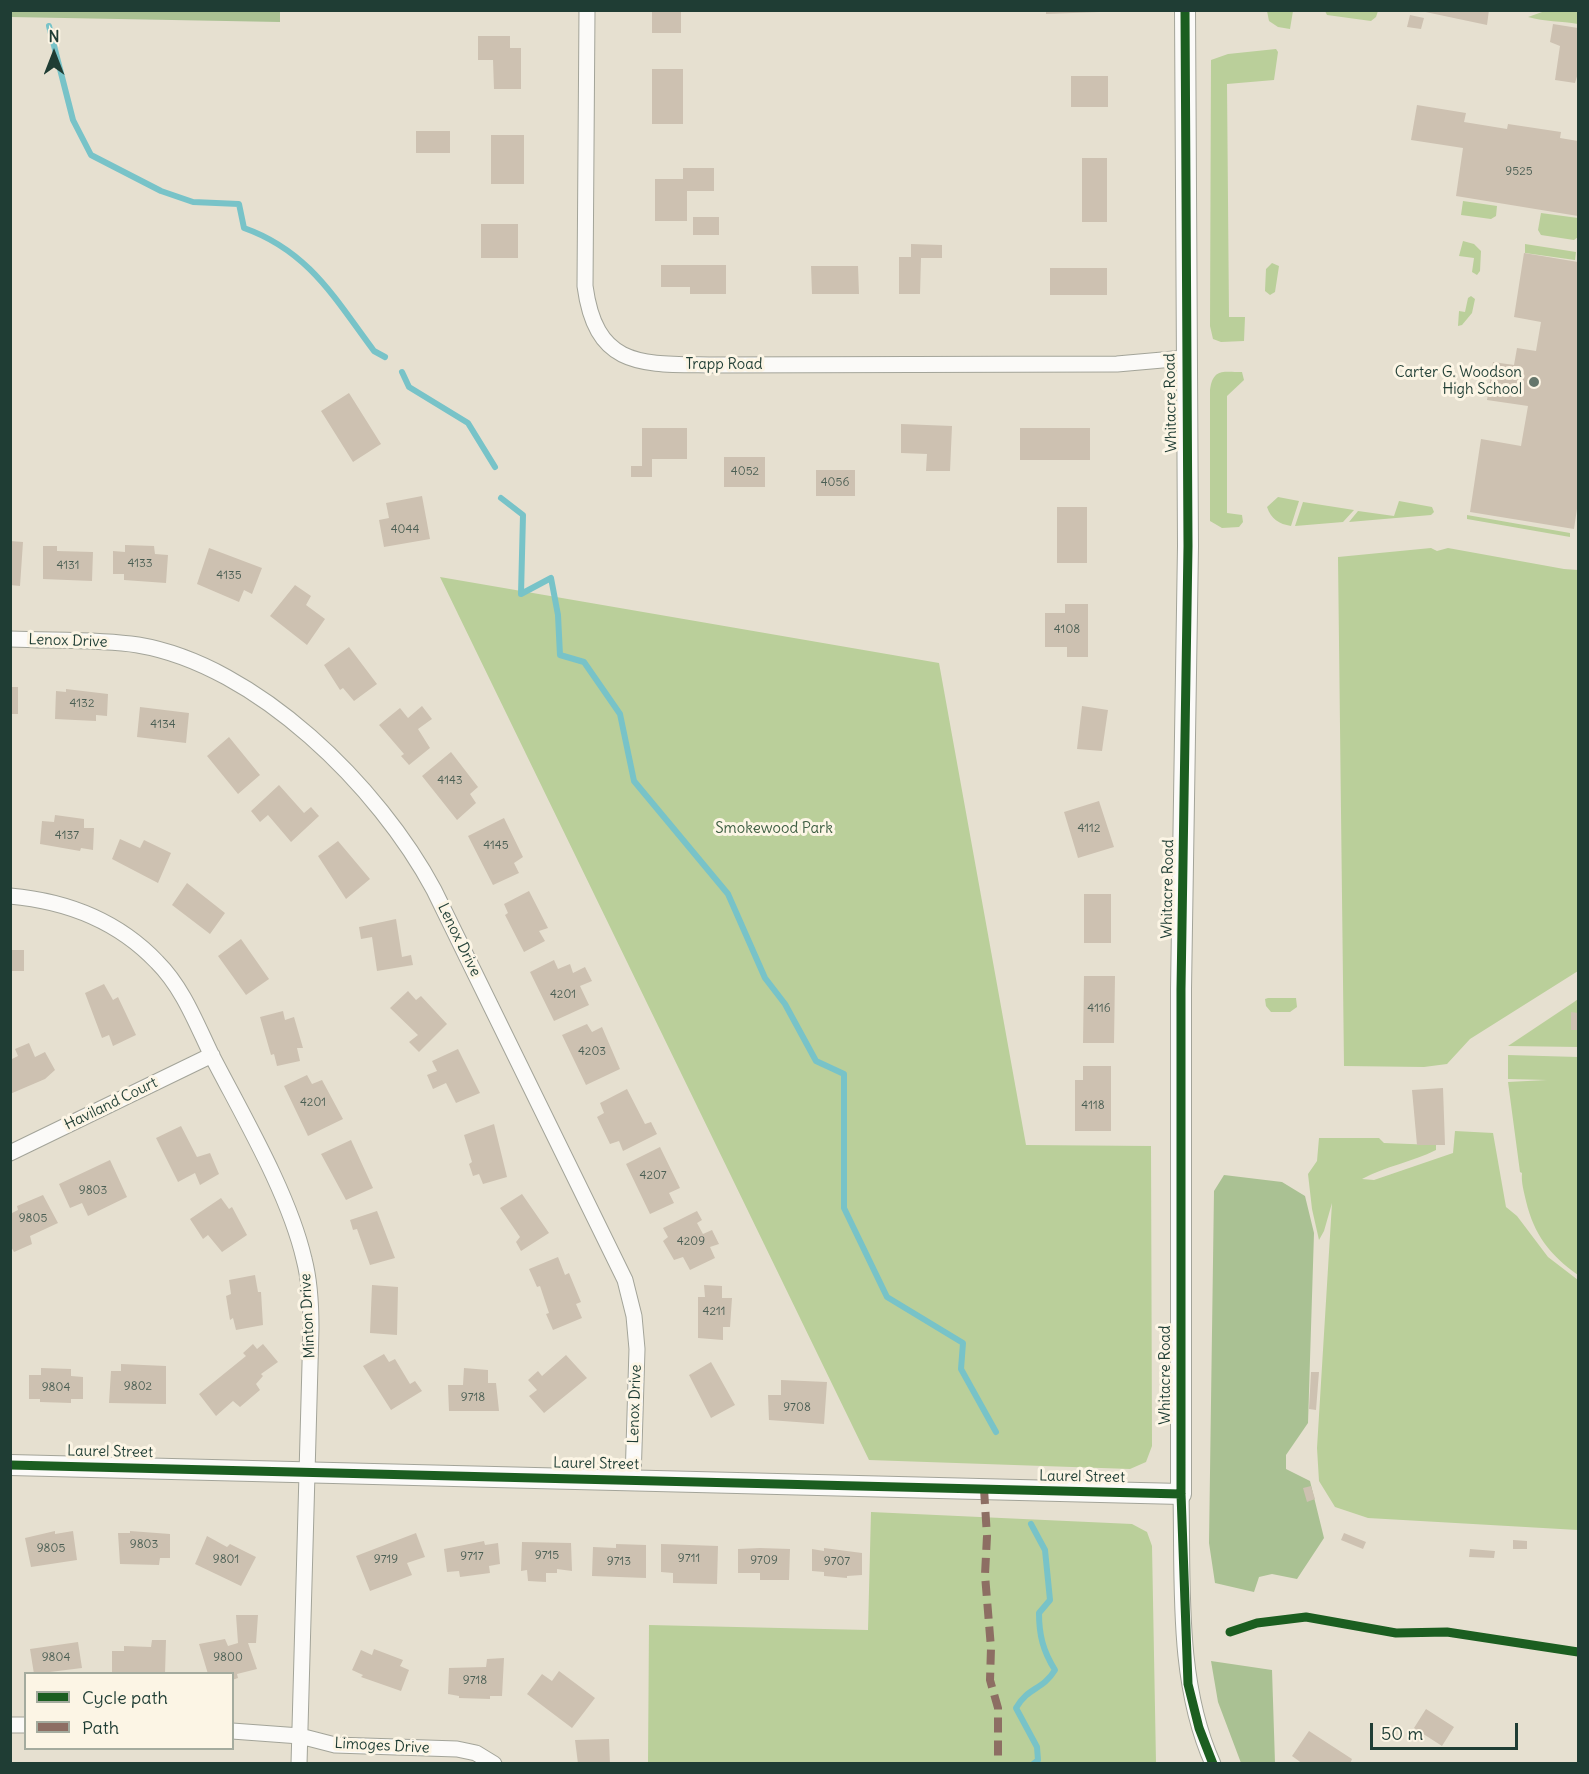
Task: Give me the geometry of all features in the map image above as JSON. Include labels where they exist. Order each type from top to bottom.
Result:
[{"type":"street","name":"Trapp Road","points":[[586,10],[585,286],[595,327],[619,353],[650,364],[709,365],[1117,364],[1185,358]]},
{"type":"street","name":"Whitacre Road","points":[[1185,10],[1185,358],[1188,546],[1181,989],[1181,1494],[1188,1684],[1199,1728],[1213,1764]]},
{"type":"street","name":"Lenox Drive","points":[[10,639],[138,645],[173,654],[206,667],[238,684],[282,715],[325,751],[358,783],[388,818],[417,858],[434,890],[625,1280],[634,1316],[637,1348],[633,1480]]},
{"type":"street","name":"Minton Drive","points":[[10,896],[35,898],[83,911],[132,939],[172,980],[212,1055],[290,1215],[304,1259],[311,1328],[299,1764]]},
{"type":"street","name":"Haviland Court","points":[[10,1153],[212,1055]]},
{"type":"street","name":"Laurel Street","points":[[10,1465],[1181,1494]]},
{"type":"street","name":"Limoges Drive","points":[[234,1731],[300,1736],[335,1745],[457,1749],[476,1753],[494,1764]]},
{"type":"green space","points":[[11,10],[280,10],[280,22],[11,17]]},
{"type":"green space","points":[[1267,11],[1293,11],[1290,29],[1278,27],[1269,21]]},
{"type":"green space","points":[[1325,11],[1378,11],[1376,17],[1371,21],[1327,15]]},
{"type":"green space","points":[[1545,11],[1578,11],[1578,24],[1528,17]]},
{"type":"green space","points":[[1276,49],[1278,52],[1274,80],[1227,84],[1229,317],[1245,317],[1244,341],[1221,342],[1213,339],[1210,326],[1211,60],[1228,54]]},
{"type":"green space","points":[[1463,201],[1497,206],[1496,216],[1491,219],[1461,215]]},
{"type":"green space","points":[[1541,213],[1578,218],[1578,237],[1574,240],[1541,235],[1538,230]]},
{"type":"green space","points":[[1463,241],[1474,244],[1481,251],[1480,271],[1477,275],[1472,272],[1474,258],[1459,256]]},
{"type":"green space","points":[[1525,244],[1576,252],[1575,260],[1525,253]]},
{"type":"green space","points":[[1272,263],[1279,266],[1275,292],[1270,295],[1265,291],[1266,269]]},
{"type":"green space","points":[[1471,296],[1475,299],[1472,313],[1462,325],[1458,326],[1459,311],[1465,312],[1468,298]]},
{"type":"green space","points":[[1224,372],[1242,372],[1244,380],[1227,396],[1227,513],[1242,515],[1243,522],[1239,527],[1222,528],[1210,521],[1210,390],[1216,375]]},
{"type":"green space","points":[[1278,497],[1299,501],[1291,526],[1276,520],[1267,507]]},
{"type":"green space","points":[[1399,501],[1432,507],[1434,512],[1431,515],[1349,522],[1358,511],[1394,516]]},
{"type":"green space","points":[[1303,502],[1354,510],[1343,522],[1295,526]]},
{"type":"green space","points":[[1467,515],[1570,533],[1570,537],[1467,519]]},
{"type":"green space","points":[[1431,548],[1437,551],[1448,548],[1578,570],[1578,971],[1470,1039],[1447,1064],[1424,1067],[1344,1066],[1338,557]]},
{"type":"green space","name":"Smokewood Park","points":[[440,577],[939,663],[1026,1145],[1151,1146],[1152,1446],[1146,1462],[1130,1469],[869,1460]]},
{"type":"green space","points":[[1296,998],[1297,1007],[1290,1012],[1271,1012],[1266,1006],[1265,999]]},
{"type":"green space","points":[[1578,999],[1578,1047],[1508,1046],[1574,1002]]},
{"type":"green space","points":[[1508,1055],[1578,1057],[1578,1275],[1559,1260],[1544,1243],[1529,1213],[1520,1172],[1508,1082],[1547,1080],[1508,1079]]},
{"type":"green space","points":[[1455,1131],[1493,1133],[1506,1207],[1517,1216],[1548,1257],[1578,1280],[1578,1530],[1368,1518],[1335,1507],[1319,1481],[1317,1448],[1332,1203],[1319,1240],[1312,1209],[1308,1174],[1317,1161],[1319,1138],[1379,1138],[1384,1143],[1436,1145],[1436,1150],[1362,1179],[1374,1180],[1453,1153]]},
{"type":"green space","points":[[1224,1175],[1282,1182],[1305,1196],[1314,1233],[1308,1423],[1286,1455],[1286,1469],[1310,1481],[1324,1538],[1297,1579],[1272,1574],[1259,1577],[1254,1592],[1215,1583],[1209,1543],[1214,1191]]},
{"type":"green space","points":[[871,1512],[1132,1524],[1147,1532],[1152,1546],[1156,1763],[648,1763],[649,1625],[868,1630]]},
{"type":"green space","points":[[1211,1661],[1272,1670],[1275,1763],[1241,1763],[1218,1702]]},
{"type":"building","points":[[652,10],[681,10],[681,33],[652,33]]},
{"type":"building","points":[[1046,10],[1100,10],[1100,12],[1046,14]]},
{"type":"building","points":[[1416,10],[1489,10],[1487,25]]},
{"type":"building","points":[[1410,15],[1424,18],[1421,29],[1407,27]]},
{"type":"building","points":[[1553,24],[1578,28],[1578,73],[1575,83],[1555,80],[1560,46],[1550,42]]},
{"type":"building","points":[[478,36],[510,36],[510,48],[521,48],[521,89],[494,89],[493,60],[478,60]]},
{"type":"building","points":[[652,69],[683,69],[683,124],[652,124]]},
{"type":"building","points":[[1071,76],[1108,76],[1108,107],[1071,107]]},
{"type":"building","points":[[1417,105],[1466,113],[1464,122],[1507,129],[1508,124],[1561,132],[1560,138],[1578,141],[1578,216],[1456,196],[1463,148],[1411,140]]},
{"type":"building","points":[[416,131],[450,131],[450,153],[416,153]]},
{"type":"building","points":[[491,135],[524,135],[524,184],[491,184]]},
{"type":"building","points":[[1082,158],[1107,158],[1107,222],[1082,222]]},
{"type":"building","points":[[683,168],[714,168],[714,191],[687,191],[687,221],[655,221],[655,179],[683,179]]},
{"type":"building","points":[[693,217],[719,217],[719,235],[693,235]]},
{"type":"building","points":[[481,224],[518,224],[518,258],[481,258]]},
{"type":"building","points":[[911,244],[942,245],[942,258],[921,258],[920,294],[899,294],[899,257],[911,257]]},
{"type":"building","name":"Carter G. Woodson High School","points":[[1524,253],[1578,262],[1578,502],[1574,529],[1470,512],[1481,439],[1521,446],[1528,406],[1487,400],[1493,362],[1514,365],[1517,348],[1536,351],[1541,322],[1514,317]]},
{"type":"building","points":[[661,265],[726,265],[726,294],[690,294],[690,287],[661,287]]},
{"type":"building","points":[[811,266],[858,266],[859,294],[812,294]]},
{"type":"building","points":[[1050,268],[1107,268],[1107,295],[1050,295]]},
{"type":"building","points":[[349,393],[381,444],[353,462],[321,411]]},
{"type":"building","points":[[901,424],[952,426],[950,471],[926,471],[927,454],[901,453]]},
{"type":"building","points":[[642,428],[687,428],[687,459],[652,459],[652,477],[631,477],[631,466],[642,466]]},
{"type":"building","points":[[1020,428],[1090,428],[1090,460],[1020,460]]},
{"type":"building","points":[[724,457],[765,457],[765,487],[724,487]]},
{"type":"building","points":[[816,470],[855,470],[855,496],[816,496]]},
{"type":"building","points":[[422,496],[430,539],[384,547],[379,520],[389,518],[386,503]]},
{"type":"building","points":[[1057,507],[1087,507],[1087,563],[1057,563]]},
{"type":"building","points":[[10,541],[23,542],[20,586],[10,585]]},
{"type":"building","points":[[125,545],[154,546],[155,554],[168,555],[166,583],[124,580],[124,574],[113,574],[113,551],[125,552]]},
{"type":"building","points":[[43,546],[57,546],[57,551],[93,552],[92,581],[43,579]]},
{"type":"building","points":[[209,548],[262,568],[252,594],[244,590],[239,602],[197,584]]},
{"type":"building","points":[[295,585],[311,596],[306,605],[325,619],[307,645],[270,616]]},
{"type":"building","points":[[1065,604],[1088,604],[1088,657],[1067,657],[1067,647],[1045,647],[1045,613],[1065,613]]},
{"type":"building","points":[[349,647],[377,684],[354,701],[343,688],[340,690],[324,665]]},
{"type":"building","points":[[10,687],[18,687],[18,714],[10,714]]},
{"type":"building","points":[[66,689],[108,694],[107,716],[96,715],[96,721],[55,719],[56,691],[66,692]]},
{"type":"building","points":[[422,706],[432,719],[418,729],[430,748],[409,765],[401,756],[404,754],[379,725],[400,708],[408,718]]},
{"type":"building","points":[[1082,706],[1108,710],[1102,751],[1077,749]]},
{"type":"building","points":[[140,707],[189,713],[186,743],[137,737]]},
{"type":"building","points":[[229,737],[260,775],[238,794],[207,756]]},
{"type":"building","points":[[451,752],[478,787],[470,794],[476,803],[457,820],[422,776]]},
{"type":"building","points":[[279,785],[304,813],[311,807],[319,816],[291,842],[268,815],[260,822],[251,811]]},
{"type":"building","points":[[1099,801],[1114,847],[1078,858],[1064,812]]},
{"type":"building","points":[[55,815],[84,819],[84,828],[94,828],[93,850],[81,848],[80,851],[40,844],[42,821],[54,822]]},
{"type":"building","points":[[504,818],[523,857],[514,863],[519,873],[493,885],[468,836]]},
{"type":"building","points":[[120,839],[140,848],[144,840],[171,853],[158,883],[112,859]]},
{"type":"building","points":[[338,841],[370,879],[346,899],[318,856]]},
{"type":"building","points":[[187,883],[225,913],[210,934],[172,905]]},
{"type":"building","points":[[529,891],[548,928],[539,931],[545,941],[524,952],[505,915],[508,913],[504,904]]},
{"type":"building","points":[[1084,894],[1111,894],[1111,943],[1084,943]]},
{"type":"building","points":[[396,919],[402,957],[411,955],[413,965],[377,971],[372,937],[361,939],[359,927]]},
{"type":"building","points":[[241,939],[269,979],[246,995],[218,956]]},
{"type":"building","points":[[10,950],[24,950],[24,971],[10,971]]},
{"type":"building","points":[[554,960],[558,969],[570,964],[573,973],[585,967],[592,981],[580,986],[589,1005],[554,1021],[530,972]]},
{"type":"building","points":[[1084,976],[1115,976],[1114,1043],[1083,1043]]},
{"type":"building","points":[[104,984],[113,1000],[118,997],[136,1035],[113,1046],[109,1035],[102,1038],[85,993]]},
{"type":"building","points":[[408,991],[416,1000],[421,996],[447,1024],[419,1052],[409,1042],[418,1035],[390,1008]]},
{"type":"building","points":[[283,1011],[285,1020],[294,1017],[303,1048],[297,1048],[300,1061],[277,1066],[274,1054],[271,1055],[260,1017]]},
{"type":"building","points":[[1571,1012],[1578,1013],[1578,1030],[1571,1030]]},
{"type":"building","points":[[587,1024],[592,1032],[602,1027],[620,1069],[586,1085],[562,1035]]},
{"type":"building","points":[[29,1043],[35,1057],[45,1052],[55,1070],[45,1079],[10,1094],[10,1060],[18,1056],[15,1049]]},
{"type":"building","points":[[458,1049],[480,1093],[456,1103],[446,1083],[433,1089],[427,1075],[437,1071],[432,1061]]},
{"type":"building","points":[[1083,1066],[1111,1066],[1111,1131],[1075,1131],[1075,1080],[1083,1080]]},
{"type":"building","points":[[307,1075],[312,1084],[322,1080],[343,1119],[308,1136],[284,1086]]},
{"type":"building","points":[[1443,1088],[1445,1145],[1417,1145],[1412,1090]]},
{"type":"building","points":[[627,1089],[645,1124],[651,1122],[657,1134],[623,1151],[619,1141],[610,1144],[597,1117],[604,1113],[600,1103]]},
{"type":"building","points":[[494,1124],[507,1177],[483,1184],[479,1174],[473,1176],[469,1164],[472,1162],[464,1135]]},
{"type":"building","points":[[181,1126],[197,1157],[210,1153],[219,1174],[200,1185],[195,1173],[178,1182],[156,1138]]},
{"type":"building","points":[[351,1140],[373,1188],[346,1200],[321,1154]]},
{"type":"building","points":[[660,1147],[680,1188],[669,1193],[674,1203],[650,1214],[626,1164]]},
{"type":"building","points":[[110,1160],[127,1197],[88,1216],[82,1203],[70,1208],[59,1184]]},
{"type":"building","points":[[522,1194],[549,1233],[521,1251],[516,1242],[520,1237],[500,1208]]},
{"type":"building","points":[[43,1195],[58,1223],[30,1236],[32,1244],[14,1252],[10,1245],[10,1214],[18,1210],[17,1206]]},
{"type":"building","points":[[221,1198],[229,1209],[232,1207],[247,1235],[222,1252],[208,1235],[203,1239],[190,1219]]},
{"type":"building","points":[[377,1211],[395,1258],[370,1265],[357,1229],[353,1230],[350,1220]]},
{"type":"building","points":[[697,1211],[702,1220],[697,1223],[703,1234],[712,1230],[719,1244],[710,1247],[715,1258],[690,1270],[683,1257],[674,1260],[663,1241],[668,1237],[663,1228]]},
{"type":"building","points":[[558,1257],[565,1275],[569,1273],[581,1302],[576,1304],[582,1318],[553,1330],[546,1314],[549,1313],[540,1286],[537,1287],[529,1269]]},
{"type":"building","points":[[255,1275],[258,1292],[261,1292],[263,1325],[236,1330],[233,1318],[230,1320],[226,1296],[231,1294],[229,1280]]},
{"type":"building","points":[[372,1285],[398,1287],[397,1335],[370,1333]]},
{"type":"building","points":[[704,1285],[722,1286],[722,1298],[732,1298],[730,1327],[723,1327],[723,1340],[698,1338],[698,1297],[705,1297]]},
{"type":"building","points":[[253,1344],[257,1349],[263,1344],[278,1362],[261,1374],[263,1376],[256,1384],[260,1390],[240,1407],[233,1401],[216,1416],[199,1394],[246,1356],[243,1353]]},
{"type":"building","points":[[384,1354],[389,1362],[395,1359],[410,1384],[415,1381],[422,1391],[391,1410],[363,1366]]},
{"type":"building","points":[[566,1355],[587,1378],[544,1413],[529,1396],[537,1390],[528,1380],[538,1371],[542,1376]]},
{"type":"building","points":[[711,1362],[735,1405],[711,1418],[689,1375]]},
{"type":"building","points":[[121,1364],[166,1366],[166,1404],[109,1403],[111,1371],[121,1371]]},
{"type":"building","points":[[41,1368],[71,1369],[71,1376],[83,1377],[83,1399],[71,1399],[71,1403],[40,1402],[40,1399],[29,1399],[29,1375],[41,1375]]},
{"type":"building","points":[[464,1368],[488,1370],[488,1383],[496,1383],[499,1411],[449,1411],[448,1385],[463,1385]]},
{"type":"building","points":[[1311,1372],[1319,1372],[1316,1410],[1309,1409]]},
{"type":"building","points":[[781,1380],[827,1382],[824,1424],[769,1420],[768,1395],[781,1395]]},
{"type":"building","points":[[1311,1486],[1315,1499],[1307,1502],[1303,1488]]},
{"type":"building","points":[[55,1531],[55,1534],[73,1531],[77,1560],[31,1567],[25,1538]]},
{"type":"building","points":[[130,1531],[170,1534],[170,1558],[160,1558],[159,1565],[120,1564],[118,1533],[130,1533]]},
{"type":"building","points":[[416,1533],[425,1557],[407,1563],[412,1575],[370,1591],[356,1556]]},
{"type":"building","points":[[1344,1533],[1366,1542],[1363,1549],[1341,1540]]},
{"type":"building","points":[[207,1536],[227,1547],[230,1544],[256,1557],[241,1586],[195,1564]]},
{"type":"building","points":[[1513,1540],[1527,1541],[1527,1549],[1513,1549]]},
{"type":"building","points":[[484,1541],[485,1545],[498,1543],[500,1564],[489,1566],[490,1573],[460,1577],[459,1571],[447,1572],[444,1549]]},
{"type":"building","points":[[522,1542],[571,1543],[572,1571],[557,1569],[557,1573],[546,1573],[546,1582],[528,1581],[527,1570],[521,1571]]},
{"type":"building","points":[[616,1544],[646,1545],[646,1578],[592,1576],[593,1547],[616,1548]]},
{"type":"building","points":[[661,1544],[718,1546],[717,1584],[673,1583],[673,1573],[661,1572]]},
{"type":"building","points":[[824,1548],[862,1553],[862,1575],[847,1576],[847,1578],[824,1576],[824,1572],[812,1571],[812,1549],[824,1551]]},
{"type":"building","points":[[738,1549],[790,1549],[789,1580],[760,1580],[760,1573],[738,1573]]},
{"type":"building","points":[[1470,1549],[1495,1551],[1494,1558],[1469,1557]]},
{"type":"building","points":[[236,1615],[258,1615],[256,1643],[248,1643],[257,1669],[237,1674],[238,1678],[234,1679],[234,1672],[207,1672],[199,1644],[225,1639],[228,1646],[238,1643]]},
{"type":"building","points":[[152,1640],[166,1640],[165,1672],[112,1672],[112,1651],[124,1651],[124,1646],[151,1647]]},
{"type":"building","points":[[78,1642],[82,1668],[34,1672],[30,1649]]},
{"type":"building","points":[[374,1649],[403,1660],[400,1666],[409,1670],[401,1691],[361,1677],[363,1675],[352,1670],[361,1650],[372,1655]]},
{"type":"building","points":[[504,1658],[502,1696],[490,1696],[490,1699],[459,1698],[459,1696],[448,1694],[449,1668],[486,1667],[487,1659]]},
{"type":"building","points":[[559,1671],[595,1698],[572,1728],[527,1694],[542,1674],[552,1681]]},
{"type":"building","points":[[1426,1709],[1454,1727],[1442,1746],[1414,1728]]},
{"type":"building","points":[[1309,1731],[1352,1759],[1350,1764],[1303,1764],[1292,1756]]},
{"type":"building","points":[[609,1739],[610,1764],[578,1764],[575,1740]]},
{"type":"waterway","points":[[49,26],[73,120],[91,155],[161,191],[193,202],[239,204],[244,228],[267,238],[303,263],[333,295],[374,351],[385,357]]},
{"type":"waterway","points":[[402,372],[409,387],[468,423],[495,467]]},
{"type":"waterway","points":[[501,498],[523,515],[521,594],[551,578],[558,615],[560,655],[584,662],[620,714],[634,781],[728,894],[765,978],[785,1004],[816,1061],[844,1074],[844,1208],[887,1297],[963,1343],[961,1369],[996,1432]]},
{"type":"waterway","points":[[1031,1524],[1045,1550],[1050,1600],[1039,1613],[1040,1629],[1042,1643],[1055,1670],[1016,1708],[1037,1747],[1038,1760],[1033,1764]]},
{"type":"marked path","points":[[984,1489],[987,1536],[985,1575],[991,1648],[990,1680],[998,1708],[998,1764]]},
{"type":"cycle path","points":[[1185,10],[1188,546],[1181,989],[1181,1494],[1188,1684],[1199,1728],[1213,1764]]},
{"type":"cycle path","points":[[10,1465],[1181,1494]]},
{"type":"cycle path","points":[[1230,1632],[1257,1623],[1306,1617],[1396,1633],[1447,1632],[1578,1652]]},
{"type":"place","name":"Carter G. Woodson High School","points":[[1534,382]]}]
